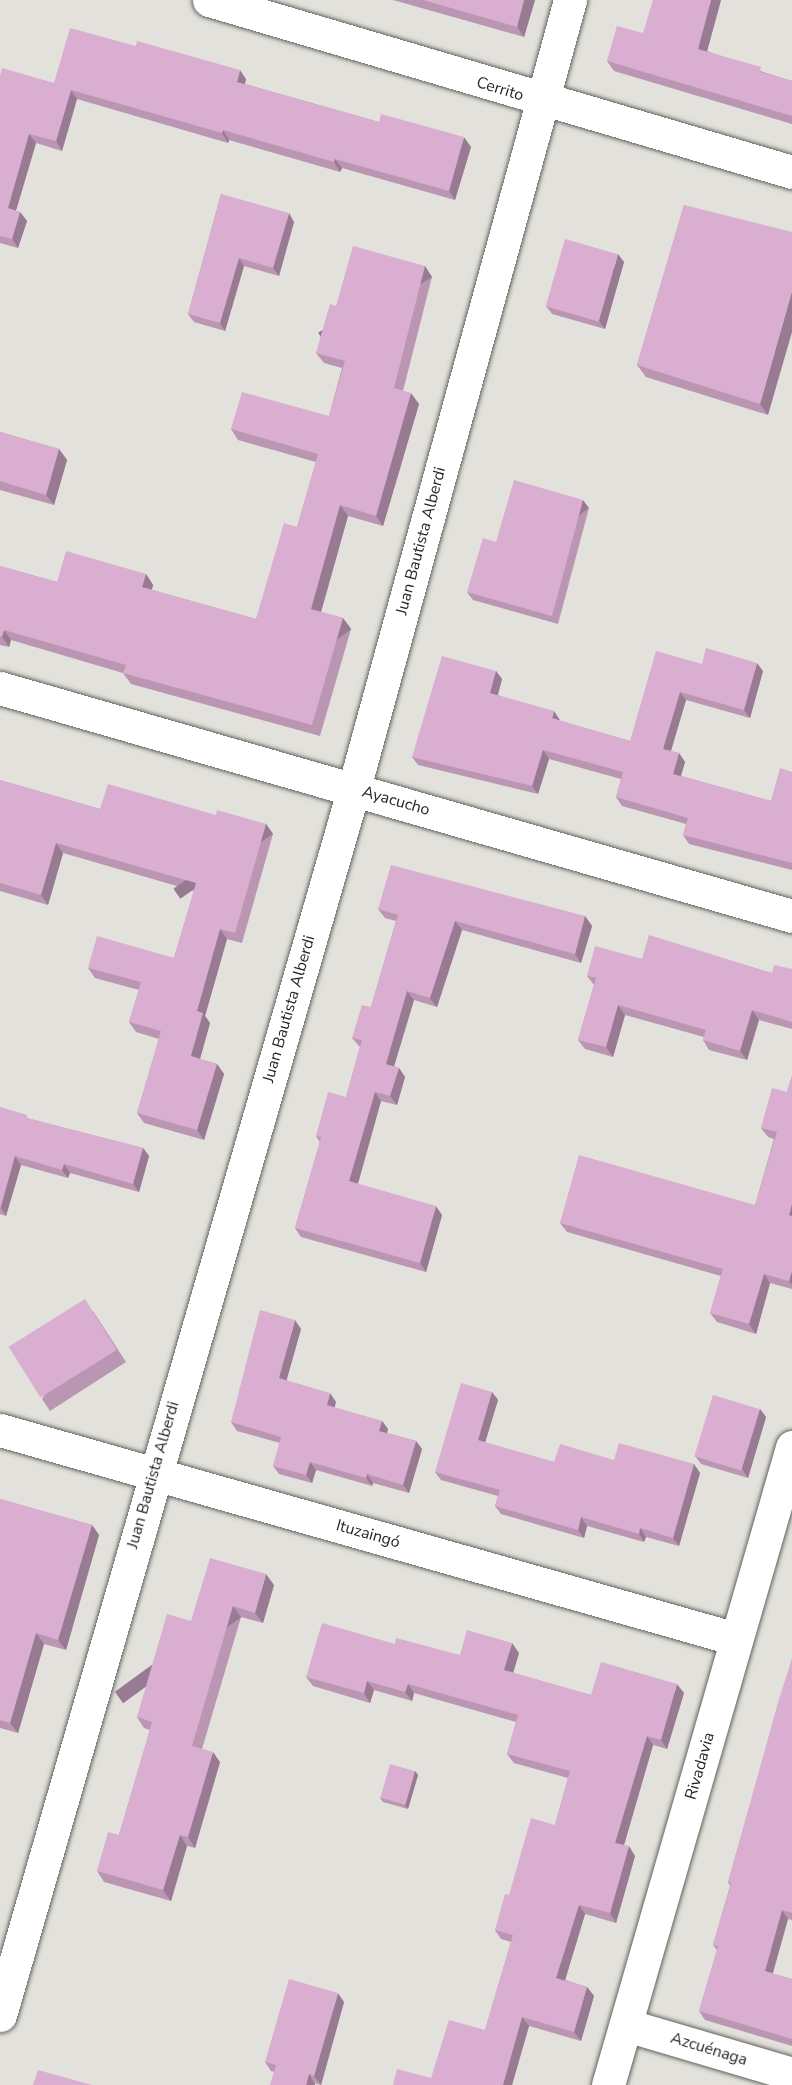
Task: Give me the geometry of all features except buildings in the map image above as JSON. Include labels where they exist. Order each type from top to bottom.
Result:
[{"type":"street","name":"Cerrito","points":[[209,0],[541,101],[792,172]]},
{"type":"street","name":"Juan Bautista Alberdi","points":[[0,2015],[154,1472],[354,788],[570,0]]},
{"type":"street","name":"Ayacucho","points":[[0,688],[354,788],[792,916]]},
{"type":"street","name":"Ituzaingó","points":[[0,1430],[736,1639]]},
{"type":"street","name":"Rivadavia","points":[[608,2085],[736,1639],[790,1463]]},
{"type":"street","name":"Azcuénaga","points":[[626,2025],[792,2074]]}]
